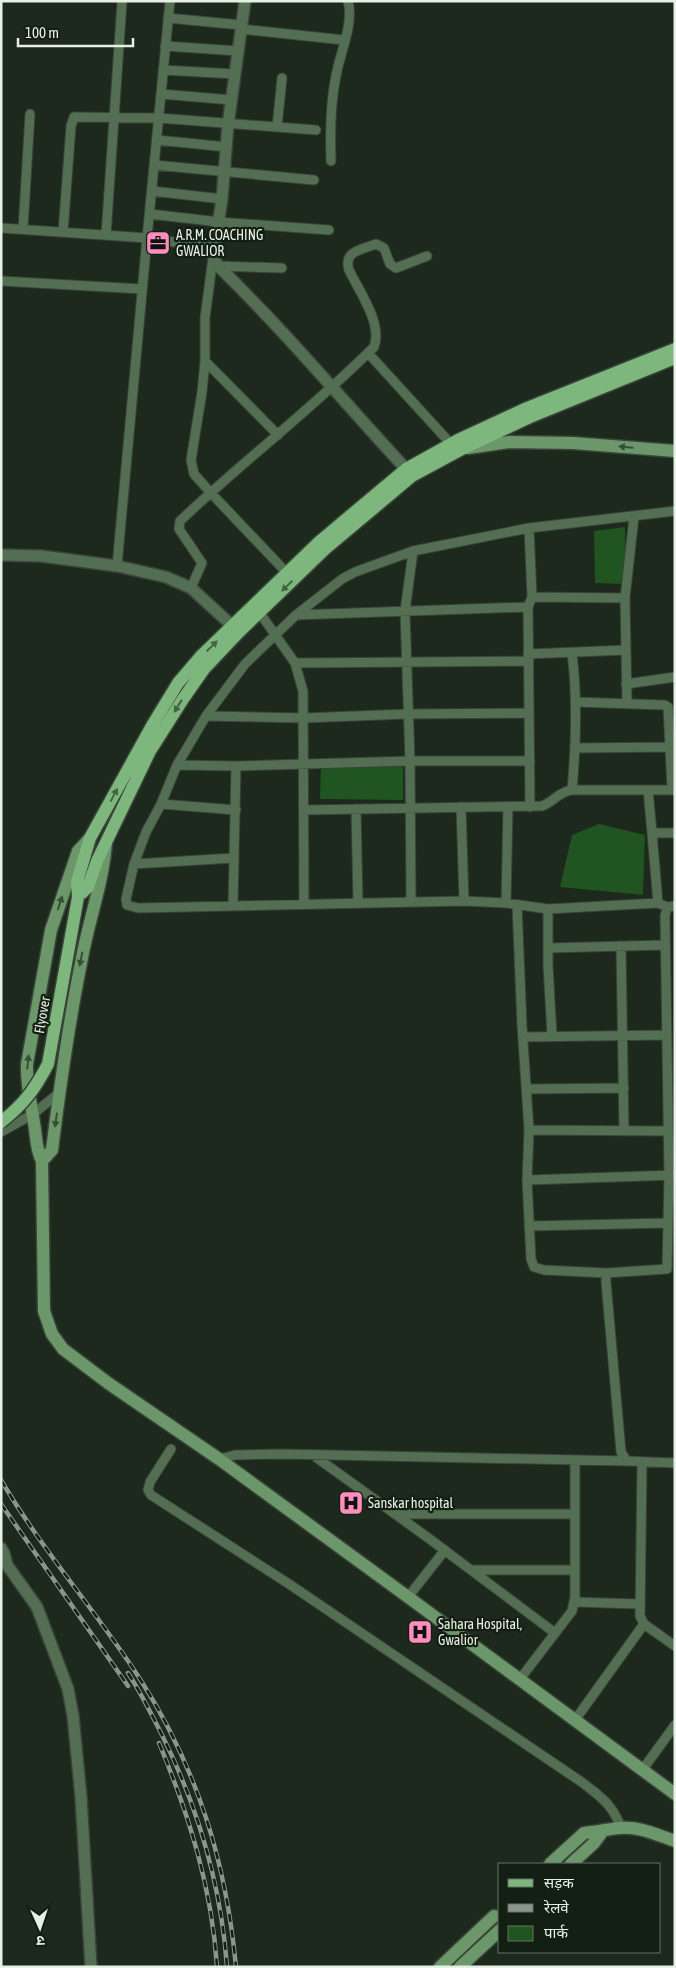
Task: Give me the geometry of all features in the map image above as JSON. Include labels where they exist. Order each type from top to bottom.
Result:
[{"type":"main road","points":[[236,629],[325,548],[412,476],[457,446],[526,408],[675,349]]},
{"type":"main road","points":[[256,609],[286,572],[406,469],[457,446],[675,358]]},
{"type":"main road","points":[[457,446],[509,442],[564,443],[675,451]]},
{"type":"main road","name":"Flyover","points":[[1,1122],[22,1106],[38,1084],[48,1064],[78,897],[77,882],[90,838],[152,724],[178,683],[202,655],[236,629]]},
{"type":"main road","name":"Flyover","points":[[78,897],[88,887],[97,861],[150,751],[204,669],[236,629]]},
{"type":"main road","points":[[90,838],[78,851],[51,930],[27,1064],[37,1150],[42,1161],[44,1312],[52,1334],[63,1348],[108,1383],[218,1459],[408,1596],[675,1794]]},
{"type":"main road","points":[[42,1161],[52,1150],[59,1093],[78,978],[86,938],[104,870],[106,843]]},
{"type":"main road","points":[[551,1863],[584,1833],[621,1828],[637,1829],[675,1841]]},
{"type":"main road","points":[[572,1863],[594,1843],[602,1832]]},
{"type":"main road","points":[[440,1967],[497,1913]]},
{"type":"main road","points":[[452,1967],[497,1913]]},
{"type":"main road","points":[[460,1967],[498,1932]]},
{"type":"street","points":[[106,235],[123,2],[119,1]]},
{"type":"street","points":[[118,566],[170,1]]},
{"type":"street","points":[[245,1],[228,125],[225,171],[215,257],[205,318],[205,361],[202,392],[191,460],[194,474],[286,572]]},
{"type":"street","points":[[331,161],[334,86],[351,16],[348,1]]},
{"type":"street","points":[[168,18],[344,40]]},
{"type":"street","points":[[165,46],[238,51]]},
{"type":"street","points":[[163,70],[235,74]]},
{"type":"street","points":[[277,128],[282,78]]},
{"type":"street","points":[[161,94],[232,100]]},
{"type":"street","points":[[23,229],[30,114]]},
{"type":"street","points":[[63,232],[72,120],[78,116],[159,118],[228,125],[316,130]]},
{"type":"street","points":[[156,140],[227,147]]},
{"type":"street","points":[[154,166],[314,180]]},
{"type":"street","points":[[152,191],[222,199]]},
{"type":"street","points":[[150,214],[218,222],[329,230]]},
{"type":"street","points":[[1,228],[148,238],[215,257],[282,268]]},
{"type":"street","points":[[191,588],[202,563],[179,529],[180,521],[210,492],[332,389],[374,347],[376,326],[349,270],[348,257],[376,244],[384,248],[390,264],[396,268],[427,256]]},
{"type":"street","points":[[215,257],[406,469]]},
{"type":"street","points":[[1,281],[142,289]]},
{"type":"street","points":[[368,353],[457,446]]},
{"type":"street","points":[[205,361],[278,435]]},
{"type":"street","points":[[666,905],[548,909],[506,903],[464,901],[132,907],[128,905],[126,899],[134,864],[146,832],[161,804],[177,765],[206,716],[245,664],[296,615],[348,575],[413,551],[529,528],[675,511]]},
{"type":"street","points":[[627,703],[626,598],[634,517]]},
{"type":"street","points":[[529,528],[532,597],[528,607],[530,807]]},
{"type":"street","points":[[411,902],[410,761],[405,611],[413,551]]},
{"type":"street","points":[[1,554],[41,556],[118,566],[166,577],[191,588],[236,629]]},
{"type":"street","points":[[532,597],[626,598]]},
{"type":"street","points":[[296,615],[528,607]]},
{"type":"street","points":[[256,609],[295,664],[303,691],[304,903]]},
{"type":"street","points":[[295,664],[528,658],[626,650]]},
{"type":"street","points":[[572,654],[576,748],[572,790]]},
{"type":"street","points":[[626,684],[675,677]]},
{"type":"street","points":[[304,810],[530,807],[550,803],[561,792],[572,790],[673,789],[668,707],[665,705],[575,702]]},
{"type":"street","points":[[206,716],[304,718],[407,714],[529,713]]},
{"type":"street","points":[[576,748],[671,747]]},
{"type":"street","points":[[177,765],[236,766],[410,761],[530,761]]},
{"type":"street","points":[[233,904],[236,766]]},
{"type":"street","points":[[517,905],[529,1130],[527,1180],[529,1226],[531,1259],[534,1267],[544,1270],[606,1273],[671,1269],[668,1223],[672,1175],[667,1131],[667,1035],[671,1019],[665,945],[664,916],[666,905],[652,833],[648,790]]},
{"type":"street","points":[[161,804],[236,810]]},
{"type":"street","points":[[506,903],[508,807]]},
{"type":"street","points":[[462,808],[464,901]]},
{"type":"street","points":[[356,809],[358,902]]},
{"type":"street","points":[[652,833],[675,833]]},
{"type":"street","points":[[134,864],[233,858]]},
{"type":"street","points":[[548,909],[552,1035]]},
{"type":"street","points":[[548,948],[665,945]]},
{"type":"street","points":[[621,946],[624,1131]]},
{"type":"street","points":[[524,1037],[552,1035],[667,1035]]},
{"type":"street","points":[[527,1089],[624,1088]]},
{"type":"street","points":[[1,1132],[33,1114],[59,1093]]},
{"type":"street","points":[[529,1130],[667,1131]]},
{"type":"street","points":[[527,1180],[672,1175]]},
{"type":"street","points":[[529,1226],[668,1223]]},
{"type":"street","points":[[606,1273],[621,1452],[627,1461]]},
{"type":"street","points":[[171,1449],[150,1482],[148,1490],[151,1495],[289,1584],[583,1783],[606,1801],[616,1814],[621,1828]]},
{"type":"street","points":[[313,1454],[556,1633]]},
{"type":"street","points":[[218,1459],[236,1455],[313,1454],[675,1463]]},
{"type":"street","points":[[520,1679],[572,1611],[575,1570],[575,1460]]},
{"type":"street","points":[[642,1463],[640,1616],[644,1624],[675,1646]]},
{"type":"street","points":[[395,1514],[575,1514]]},
{"type":"street","points":[[1,1548],[4,1553],[4,1564],[37,1607],[68,1689],[72,1707],[81,1797],[91,1967]]},
{"type":"street","points":[[408,1596],[445,1550]]},
{"type":"street","points":[[471,1570],[575,1570]]},
{"type":"street","points":[[574,1602],[639,1604]]},
{"type":"street","points":[[575,1720],[644,1624]]},
{"type":"street","points":[[643,1769],[675,1725]]},
{"type":"green space","points":[[625,527],[626,584],[595,583],[594,531]]},
{"type":"green space","points":[[321,766],[403,767],[403,800],[320,799]]},
{"type":"green space","points":[[599,824],[645,835],[643,895],[560,887],[572,835]]},
{"type":"railway","points":[[1,1480],[51,1556],[140,1679],[178,1747],[206,1817],[216,1853],[225,1890],[236,1967]]},
{"type":"railway","points":[[1,1504],[128,1686]]},
{"type":"railway","points":[[128,1673],[142,1696],[176,1764],[197,1820],[214,1877],[220,1907],[227,1967]]},
{"type":"railway","points":[[159,1743],[180,1797],[197,1852],[210,1909],[217,1967]]},
{"type":"place","name":"A.R.M. COACHING GWALIOR","points":[[158,243]]},
{"type":"place","name":"Sanskar hospital","points":[[351,1503]]},
{"type":"place","name":"Sahara Hospital, Gwalior","points":[[420,1632]]}]
